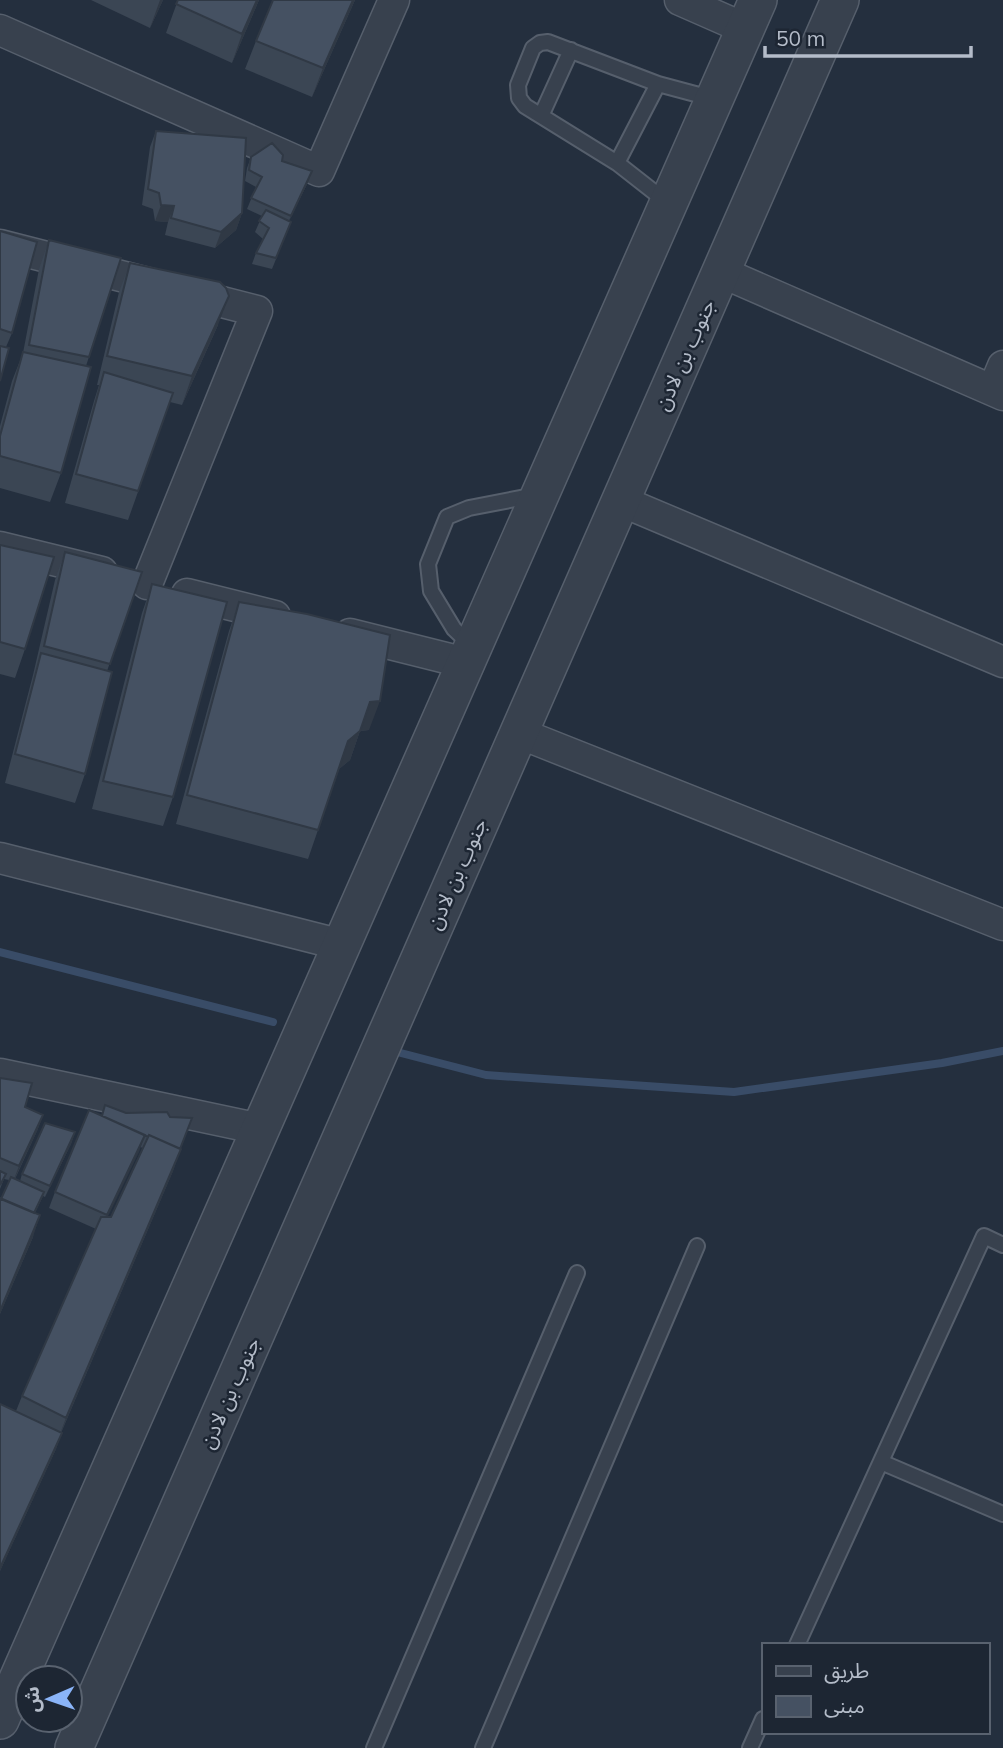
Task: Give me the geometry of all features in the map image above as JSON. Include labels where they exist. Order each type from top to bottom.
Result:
[{"type":"street","points":[[0,30],[319,170],[394,0]]},
{"type":"street","points":[[0,1720],[752,14],[680,0]]},
{"type":"street","name":"جنوب بن لادن","points":[[75,1748],[840,0]]},
{"type":"street","points":[[0,245],[257,311],[147,584]]},
{"type":"street","points":[[721,272],[1000,383]]},
{"type":"street","points":[[621,501],[1003,662]]},
{"type":"street","points":[[0,547],[313,625],[470,655]]},
{"type":"street","points":[[519,733],[1003,925]]},
{"type":"street","points":[[0,858],[342,945]]},
{"type":"street","points":[[0,1074],[260,1129]]},
{"type":"lane","points":[[669,204],[617,163],[525,106],[519,98],[518,85],[533,48],[548,42],[658,84],[715,99]]},
{"type":"lane","points":[[541,116],[571,50]]},
{"type":"lane","points":[[617,163],[658,84]]},
{"type":"lane","points":[[470,655],[431,591],[428,564],[447,517],[469,508],[541,494]]},
{"type":"lane","points":[[798,1643],[984,1236],[1003,1245]]},
{"type":"lane","points":[[483,1748],[697,1246]]},
{"type":"lane","points":[[374,1748],[577,1273]]},
{"type":"lane","points":[[881,1462],[1003,1514]]},
{"type":"lane","points":[[750,1748],[762,1721]]},
{"type":"building","points":[[178,0],[257,0],[242,34],[176,4]]},
{"type":"building","points":[[273,0],[353,0],[323,68],[256,41]]},
{"type":"building","points":[[156,131],[246,138],[242,213],[221,232],[171,218],[174,206],[161,205],[159,193],[148,189]]},
{"type":"building","points":[[272,143],[283,155],[282,161],[312,171],[291,216],[251,198],[262,177],[249,170],[251,157]]},
{"type":"building","points":[[266,210],[291,222],[276,258],[256,253],[269,228],[259,221]]},
{"type":"building","points":[[0,231],[37,242],[12,333],[0,329]]},
{"type":"building","points":[[49,240],[121,258],[89,357],[29,345]]},
{"type":"building","points":[[130,263],[220,282],[226,288],[229,296],[192,376],[107,356]]},
{"type":"building","points":[[0,346],[9,348],[0,381]]},
{"type":"building","points":[[23,352],[91,367],[61,473],[0,456],[0,436]]},
{"type":"building","points":[[104,372],[173,393],[138,491],[76,474]]},
{"type":"building","points":[[0,545],[54,557],[25,649],[0,642]]},
{"type":"building","points":[[65,552],[142,572],[110,664],[44,646]]},
{"type":"building","points":[[152,584],[227,602],[173,797],[103,781]]},
{"type":"building","points":[[239,602],[307,614],[390,635],[380,701],[370,702],[360,731],[348,741],[318,830],[187,795]]},
{"type":"building","points":[[41,653],[112,672],[85,774],[15,754]]},
{"type":"building","points":[[0,1078],[32,1083],[25,1107],[43,1115],[19,1166],[0,1158]]},
{"type":"building","points":[[105,1105],[126,1113],[167,1112],[170,1117],[192,1118],[180,1149],[102,1116]]},
{"type":"building","points":[[89,1110],[145,1135],[107,1215],[55,1192]]},
{"type":"building","points":[[45,1123],[75,1132],[50,1186],[22,1174]]},
{"type":"building","points":[[149,1135],[181,1149],[66,1418],[22,1396],[101,1217],[111,1217]]},
{"type":"building","points":[[0,1171],[6,1174],[0,1185]]},
{"type":"building","points":[[11,1177],[44,1192],[34,1213],[1,1199]]},
{"type":"building","points":[[0,1198],[40,1215],[0,1311]]},
{"type":"building","points":[[0,1404],[62,1433],[0,1568]]},
{"type":"waterway","points":[[0,952],[273,1022]]},
{"type":"waterway","points":[[397,1052],[486,1075],[734,1092],[942,1063],[1003,1051]]}]
